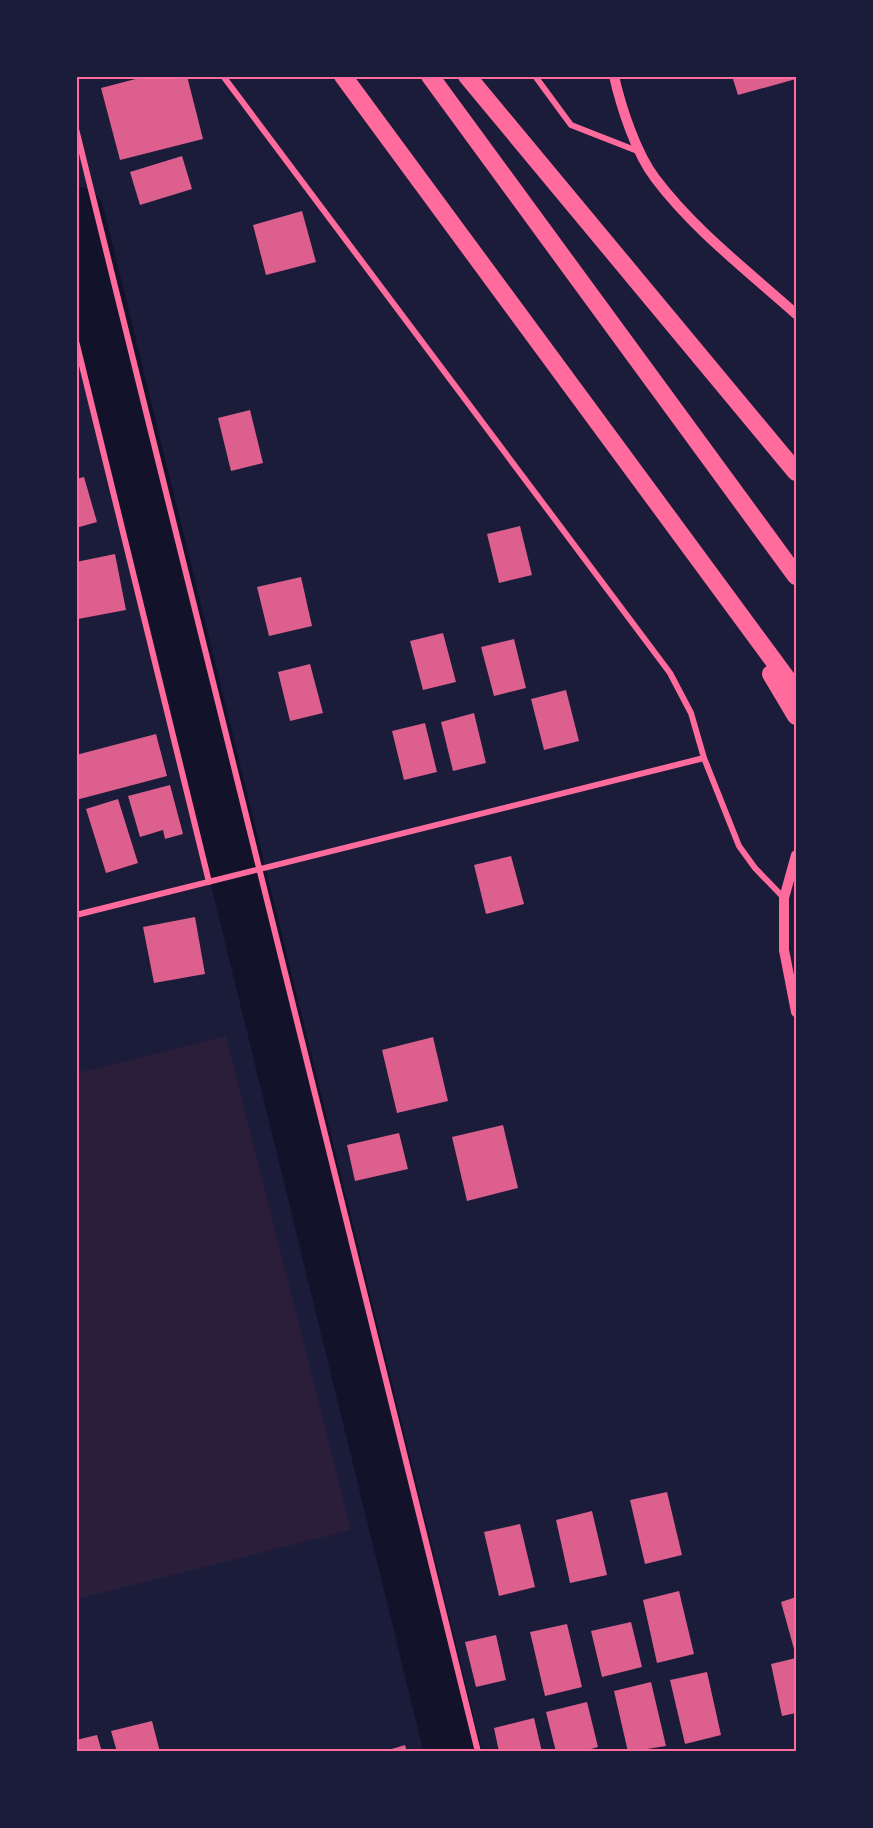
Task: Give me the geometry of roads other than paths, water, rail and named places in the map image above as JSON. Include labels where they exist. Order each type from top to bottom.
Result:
[{"type":"highway","points":[[342,76],[796,691]]},
{"type":"highway","points":[[430,76],[796,576]]},
{"type":"highway","points":[[467,76],[796,472]]},
{"type":"highway","points":[[716,581],[796,716]]},
{"type":"street","points":[[223,76],[670,673],[691,713],[704,758],[739,846],[755,868],[784,898]]},
{"type":"street","points":[[535,76],[571,125],[642,153]]},
{"type":"street","points":[[614,76],[622,111],[653,176],[701,230],[796,314]]},
{"type":"street","points":[[76,129],[478,1752]]},
{"type":"street","points":[[76,341],[209,882]]},
{"type":"street","points":[[76,915],[704,758]]},
{"type":"street","points":[[796,855],[784,898],[784,950],[796,1012]]},
{"type":"waterway","points":[[76,215],[453,1752]]}]
